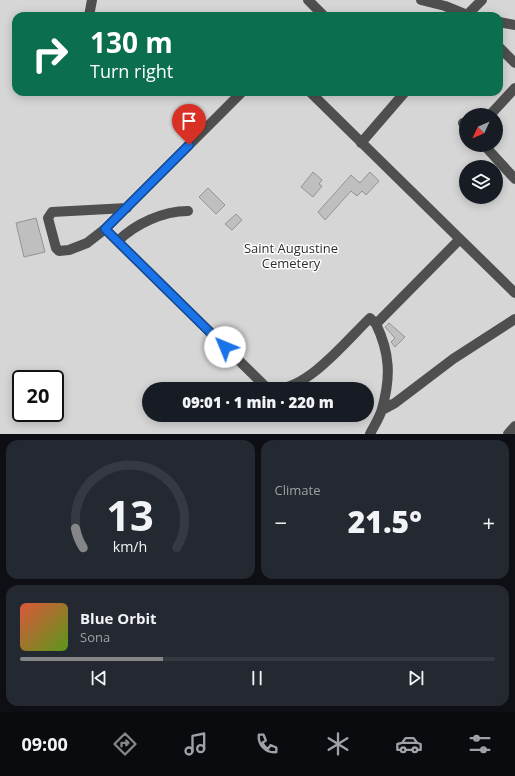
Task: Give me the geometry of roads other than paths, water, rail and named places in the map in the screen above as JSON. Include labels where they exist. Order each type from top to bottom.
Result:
[{"type":"lane","points":[[90,12],[92,0]]},
{"type":"lane","points":[[308,0],[320,12]]},
{"type":"lane","points":[[421,0],[445,6],[459,12]]},
{"type":"lane","points":[[472,12],[482,0]]},
{"type":"lane","points":[[503,23],[515,25]]},
{"type":"lane","points":[[503,51],[515,63]]},
{"type":"lane","points":[[496,108],[515,88]]},
{"type":"lane","points":[[127,208],[52,212],[48,218],[56,248],[59,251],[69,250],[87,243],[105,229],[127,208],[237,96]]},
{"type":"lane","points":[[314,96],[515,293]]},
{"type":"lane","points":[[361,143],[401,96]]},
{"type":"lane","points":[[490,152],[515,179]]},
{"type":"lane","points":[[118,241],[124,235],[150,220],[176,211],[188,211]]},
{"type":"lane","points":[[105,229],[261,382]]},
{"type":"lane","points":[[376,324],[460,239]]},
{"type":"lane","points":[[298,382],[317,371],[370,318],[376,324],[384,342],[388,360],[387,380],[382,410],[370,434]]},
{"type":"lane","points":[[382,410],[395,403],[453,359],[515,319]]},
{"type":"lane","points":[[508,434],[515,426]]},
{"type":"park label","name":"Saint Augustine Cemetery","points":[[291,256]]}]
